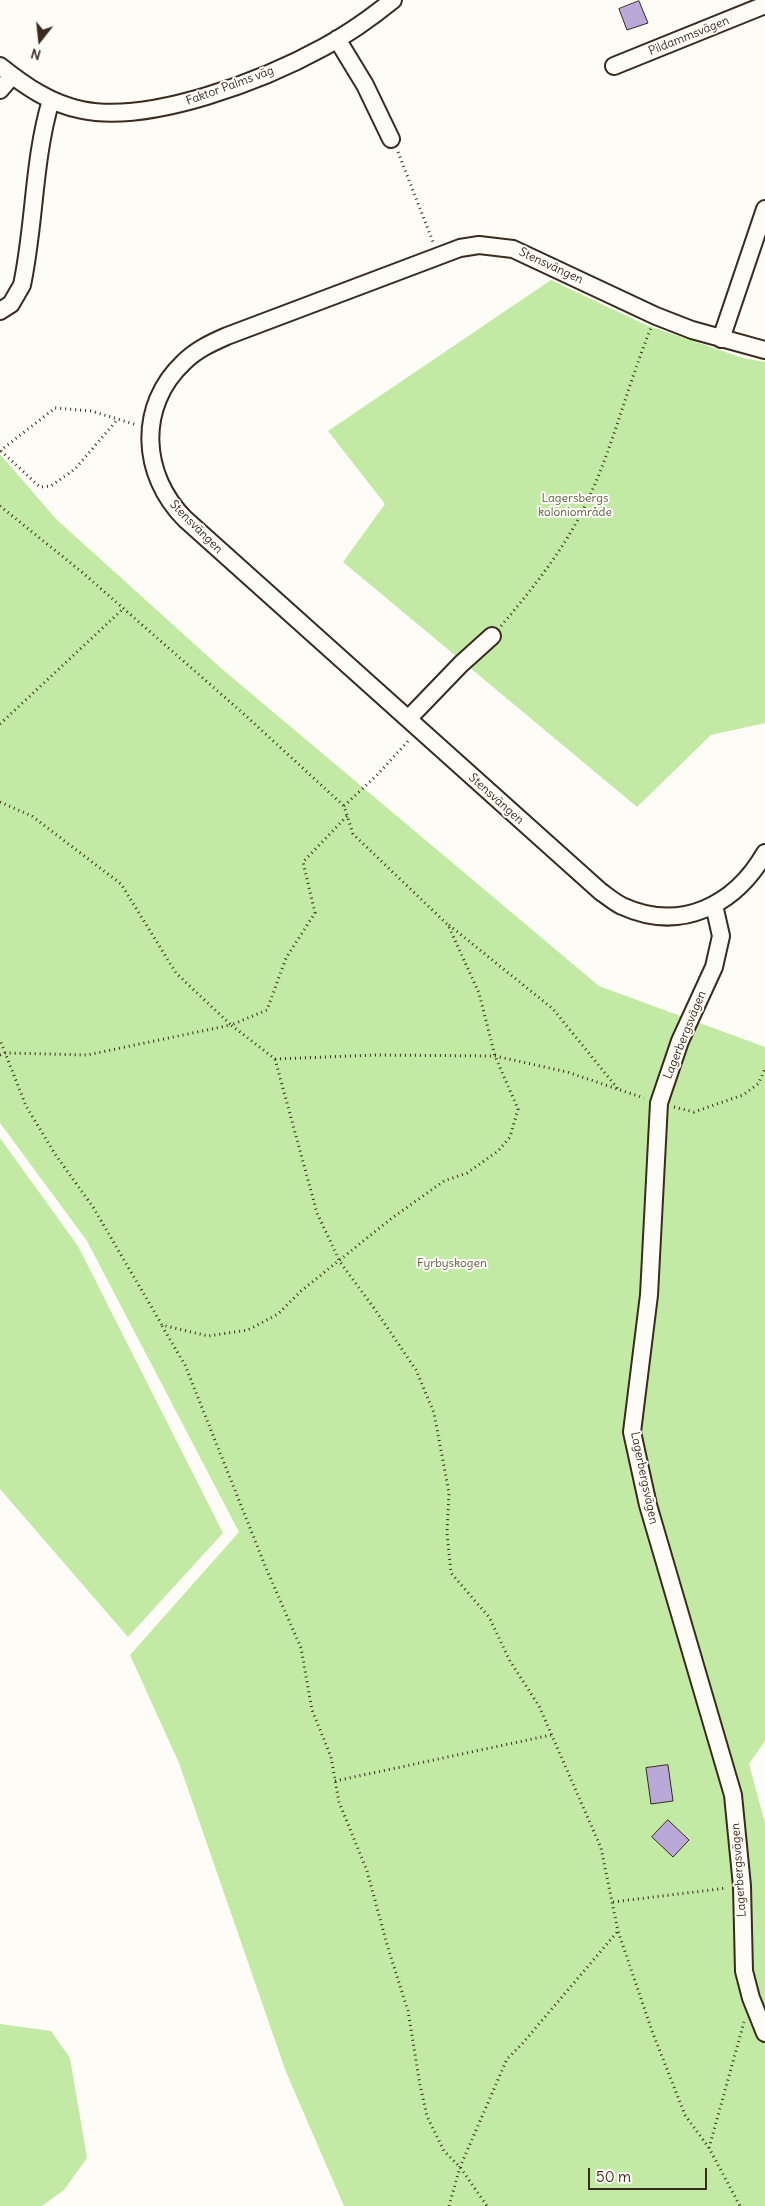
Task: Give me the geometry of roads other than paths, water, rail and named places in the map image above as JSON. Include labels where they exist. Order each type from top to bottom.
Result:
[{"type":"street","name":"Faktor Palms väg","points":[[0,90],[6,71],[51,100],[82,110],[103,113],[163,109],[247,82],[324,47],[393,0]]},
{"type":"street","name":"Pildammsvägen","points":[[614,66],[765,5]]},
{"type":"street","points":[[337,39],[365,85],[391,139]]},
{"type":"street","points":[[0,311],[11,304],[22,285],[40,150],[45,119],[51,100]]},
{"type":"street","points":[[721,339],[765,209]]},
{"type":"street","name":"Stensvängen","points":[[714,905],[694,913],[678,915],[648,913],[622,905],[594,886],[174,508],[156,478],[150,444],[150,429],[164,388],[183,362],[197,351],[227,336],[438,256],[460,248],[479,245],[513,249],[656,316],[692,330],[765,350]]},
{"type":"street","points":[[413,724],[461,664],[492,636]]},
{"type":"street","points":[[714,905],[746,881],[765,853]]},
{"type":"street","name":"Lagerbergsvägen","points":[[714,905],[721,936],[714,967],[680,1041],[659,1103],[649,1296],[632,1432],[648,1505],[732,1794],[742,1886],[744,1971],[750,1998],[765,2033]]},
{"type":"park label","name":"Lagersbergs koloniområde","points":[[575,506]]},
{"type":"park label","name":"Fyrbyskogen","points":[[452,1264]]}]
